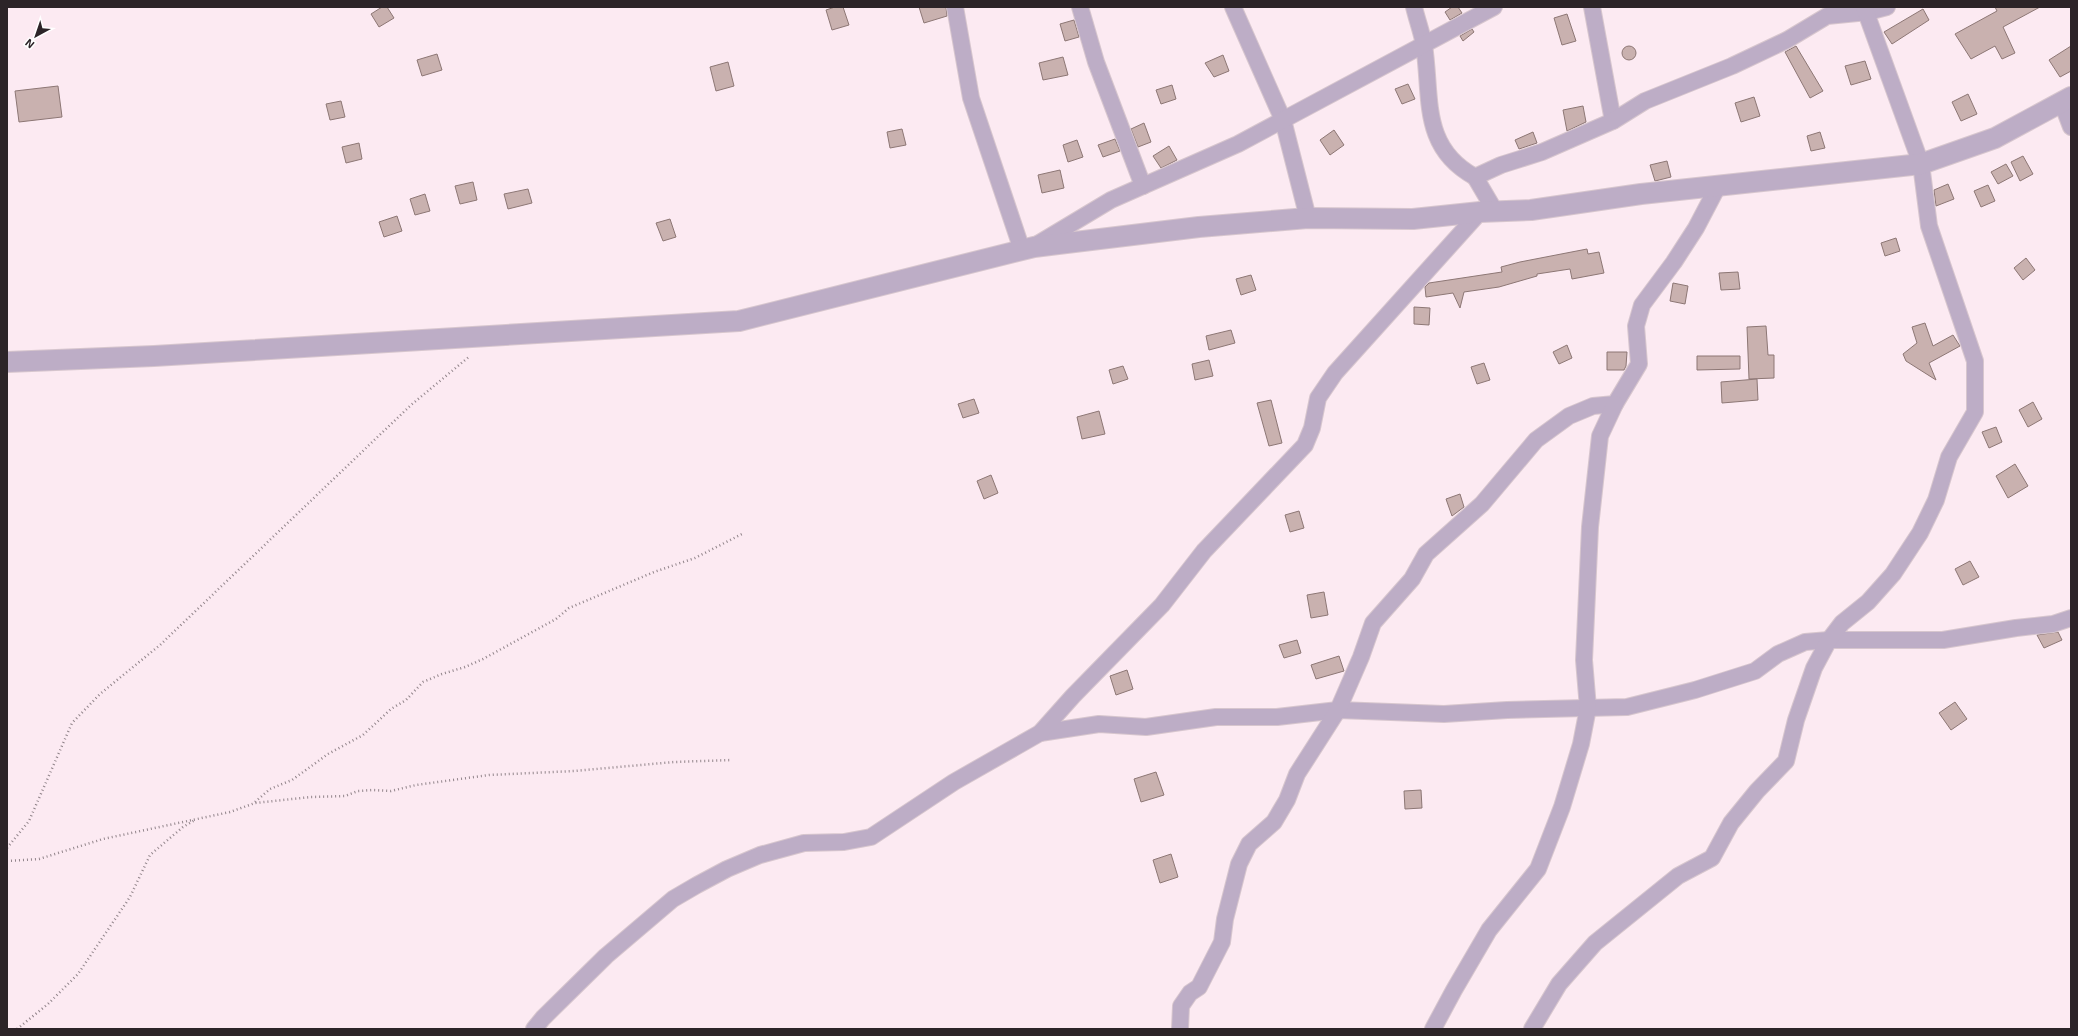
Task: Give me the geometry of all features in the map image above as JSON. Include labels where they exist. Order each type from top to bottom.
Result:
[{"type":"street","points":[[955,7],[970,98],[1028,248]]},
{"type":"street","points":[[1080,7],[1096,62],[1143,186]]},
{"type":"street","points":[[1233,7],[1283,120],[1308,218]]},
{"type":"street","points":[[1414,7],[1424,44],[1431,122],[1444,151],[1461,169],[1475,177],[1487,212]]},
{"type":"street","points":[[1028,248],[1111,200],[1238,144],[1494,7]]},
{"type":"street","points":[[1592,7],[1613,121]]},
{"type":"street","points":[[1475,177],[1501,165],[1542,152],[1613,121],[1645,101],[1732,66],[1787,40],[1827,16],[1886,7]]},
{"type":"street","points":[[1532,1029],[1559,984],[1595,943],[1678,876],[1712,858],[1731,823],[1757,791],[1786,761],[1796,720],[1814,668],[1829,640],[1842,623],[1868,602],[1893,574],[1916,539],[1936,500],[1949,457],[1975,412],[1975,361],[1929,226],[1921,164],[1866,10]]},
{"type":"street","points":[[7,362],[154,356],[739,321],[1028,248],[1199,227],[1308,218],[1413,219],[1487,212],[1531,210],[1641,194],[1921,164],[1996,138],[2067,100],[2071,127]]},
{"type":"street","points":[[1433,1029],[1489,930],[1538,869],[1562,807],[1581,744],[1588,708],[1584,660],[1590,527],[1600,436],[1615,404],[1639,364],[1636,326],[1642,306],[1692,234],[1718,186]]},
{"type":"street","points":[[534,1029],[543,1018],[606,956],[673,899],[727,869],[760,855],[804,843],[844,842],[871,837],[954,782],[1040,733],[1073,696],[1162,605],[1204,551],[1305,445],[1312,428],[1318,398],[1335,373],[1487,212]]},
{"type":"street","points":[[1180,1029],[1181,1006],[1190,993],[1199,987],[1222,942],[1225,919],[1239,864],[1249,844],[1274,822],[1287,800],[1297,774],[1338,710],[1361,657],[1372,623],[1412,579],[1426,554],[1482,504],[1536,440],[1569,416],[1593,406],[1615,404]]},
{"type":"street","points":[[1040,733],[1099,724],[1146,727],[1216,717],[1277,718],[1338,710],[1444,714],[1507,710],[1627,707],[1695,690],[1755,671],[1778,654],[1805,642],[1829,640],[1943,640],[2016,628],[2053,624],[2071,618]]},
{"type":"path","points":[[7,848],[30,821],[72,723],[100,694],[160,645],[411,405],[471,356]]},
{"type":"path","points":[[255,803],[270,789],[292,780],[328,754],[363,735],[391,709],[406,700],[423,682],[483,659],[556,619],[569,608],[654,572],[695,558],[742,534]]},
{"type":"path","points":[[7,861],[39,859],[103,839],[230,812],[255,803],[311,797],[345,796],[358,791],[391,791],[416,785],[489,776],[574,771],[674,762],[732,760]]},
{"type":"path","points":[[17,1029],[48,1004],[78,974],[130,897],[150,856],[183,828],[197,819]]},
{"type":"building","points":[[382,7],[387,7],[394,18],[379,27],[371,14]]},
{"type":"building","points":[[835,7],[843,7],[849,25],[832,30],[826,10]]},
{"type":"building","points":[[919,7],[946,7],[947,16],[924,23]]},
{"type":"building","points":[[1452,7],[1458,7],[1462,13],[1450,20],[1445,12]]},
{"type":"building","points":[[1995,7],[2040,7],[2003,27],[2015,53],[2002,59],[1995,46],[1971,59],[1955,34],[1997,11]]},
{"type":"building","points":[[1923,9],[1929,20],[1892,44],[1884,32]]},
{"type":"building","points":[[1567,14],[1576,41],[1562,45],[1554,18]]},
{"type":"building","points":[[1074,20],[1079,37],[1065,41],[1060,24]]},
{"type":"building","points":[[1472,29],[1474,32],[1463,41],[1460,36]]},
{"type":"building","points":[[1626,46],[1632,46],[1636,50],[1636,56],[1632,60],[1626,60],[1622,56],[1622,50]]},
{"type":"building","points":[[1796,46],[1823,91],[1810,98],[1785,52]]},
{"type":"building","points":[[2071,46],[2071,71],[2060,77],[2049,60]]},
{"type":"building","points":[[437,54],[442,70],[422,76],[417,60]]},
{"type":"building","points":[[1223,55],[1229,71],[1214,77],[1205,63]]},
{"type":"building","points":[[1063,57],[1068,75],[1043,80],[1039,63]]},
{"type":"building","points":[[1865,61],[1871,79],[1851,85],[1845,66]]},
{"type":"building","points":[[728,62],[734,86],[716,91],[710,67]]},
{"type":"building","points":[[1408,84],[1415,99],[1402,104],[1395,89]]},
{"type":"building","points":[[1172,85],[1176,99],[1161,104],[1156,90]]},
{"type":"building","points":[[58,86],[62,117],[19,122],[15,91]]},
{"type":"building","points":[[1968,94],[1977,114],[1961,121],[1952,102]]},
{"type":"building","points":[[1754,97],[1760,116],[1741,122],[1735,103]]},
{"type":"building","points":[[341,101],[345,117],[330,120],[326,104]]},
{"type":"building","points":[[1583,106],[1586,122],[1567,131],[1563,110]]},
{"type":"building","points":[[1144,123],[1151,142],[1138,147],[1131,129]]},
{"type":"building","points":[[902,129],[906,145],[890,148],[887,132]]},
{"type":"building","points":[[1334,130],[1344,145],[1330,155],[1320,140]]},
{"type":"building","points":[[1533,132],[1537,143],[1519,149],[1515,140]]},
{"type":"building","points":[[1820,132],[1825,148],[1811,151],[1807,136]]},
{"type":"building","points":[[1115,139],[1120,151],[1103,157],[1098,145]]},
{"type":"building","points":[[1077,140],[1083,157],[1068,162],[1063,145]]},
{"type":"building","points":[[359,143],[362,159],[346,163],[342,147]]},
{"type":"building","points":[[1169,146],[1177,160],[1161,168],[1153,156]]},
{"type":"building","points":[[2023,156],[2033,174],[2020,181],[2011,162]]},
{"type":"building","points":[[1667,161],[1671,177],[1655,181],[1650,165]]},
{"type":"building","points":[[2006,164],[2013,176],[1998,184],[1991,172]]},
{"type":"building","points":[[1060,170],[1064,188],[1042,193],[1038,175]]},
{"type":"building","points":[[473,182],[477,200],[460,204],[455,186]]},
{"type":"building","points":[[1948,184],[1954,199],[1936,206],[1934,190]]},
{"type":"building","points":[[1988,185],[1995,201],[1981,207],[1974,191]]},
{"type":"building","points":[[528,189],[532,203],[508,209],[504,194]]},
{"type":"building","points":[[425,194],[430,211],[415,215],[410,199]]},
{"type":"building","points":[[397,216],[402,231],[384,237],[379,222]]},
{"type":"building","points":[[670,219],[676,237],[663,241],[656,223]]},
{"type":"building","points":[[1896,238],[1900,251],[1885,256],[1881,243]]},
{"type":"building","points":[[1587,249],[1588,254],[1599,252],[1604,273],[1572,279],[1570,269],[1537,274],[1537,276],[1499,287],[1464,292],[1460,308],[1453,293],[1426,297],[1425,287],[1429,283],[1502,272],[1501,267]]},
{"type":"building","points":[[2026,258],[2035,270],[2023,280],[2014,268]]},
{"type":"building","points":[[1738,272],[1740,289],[1721,290],[1719,273]]},
{"type":"building","points":[[1251,275],[1256,290],[1241,295],[1236,279]]},
{"type":"building","points":[[1673,283],[1688,286],[1685,304],[1670,301]]},
{"type":"building","points":[[1414,307],[1430,308],[1429,325],[1414,324]]},
{"type":"building","points":[[1925,323],[1933,346],[1953,335],[1960,346],[1929,363],[1936,380],[1906,361],[1903,354],[1917,343],[1912,327]]},
{"type":"building","points":[[1766,326],[1768,355],[1774,355],[1774,378],[1749,379],[1747,327]]},
{"type":"building","points":[[1231,330],[1235,343],[1209,350],[1206,336]]},
{"type":"building","points":[[1567,345],[1572,358],[1559,364],[1553,352]]},
{"type":"building","points":[[1607,352],[1627,352],[1626,366],[1624,370],[1607,370]]},
{"type":"building","points":[[1697,356],[1740,356],[1740,369],[1697,370]]},
{"type":"building","points":[[1209,360],[1213,376],[1195,380],[1192,364]]},
{"type":"building","points":[[1484,363],[1490,380],[1477,384],[1471,367]]},
{"type":"building","points":[[1123,366],[1128,379],[1113,384],[1109,370]]},
{"type":"building","points":[[1757,379],[1758,400],[1722,403],[1721,382]]},
{"type":"building","points":[[974,399],[979,413],[963,418],[958,404]]},
{"type":"building","points":[[1271,400],[1282,443],[1269,446],[1257,403]]},
{"type":"building","points":[[2033,402],[2042,419],[2028,427],[2019,410]]},
{"type":"building","points":[[1099,411],[1105,434],[1082,439],[1077,417]]},
{"type":"building","points":[[1996,427],[2002,442],[1989,448],[1982,432]]},
{"type":"building","points":[[2015,464],[2028,486],[2008,498],[1996,476]]},
{"type":"building","points":[[991,475],[998,493],[984,499],[977,481]]},
{"type":"building","points":[[1460,494],[1464,507],[1452,516],[1446,499]]},
{"type":"building","points":[[1299,511],[1304,528],[1290,532],[1285,515]]},
{"type":"building","points":[[1970,561],[1979,577],[1963,585],[1955,569]]},
{"type":"building","points":[[1324,592],[1328,615],[1311,618],[1307,595]]},
{"type":"building","points":[[2058,632],[2062,640],[2044,648],[2037,635]]},
{"type":"building","points":[[1297,640],[1301,653],[1284,658],[1279,645]]},
{"type":"building","points":[[1339,656],[1344,671],[1316,679],[1311,665]]},
{"type":"building","points":[[1127,670],[1133,689],[1116,695],[1110,676]]},
{"type":"building","points":[[1955,702],[1967,719],[1951,730],[1939,713]]},
{"type":"building","points":[[1156,772],[1164,795],[1141,802],[1134,779]]},
{"type":"building","points":[[1421,790],[1422,808],[1405,809],[1404,791]]},
{"type":"building","points":[[1171,854],[1178,877],[1160,883],[1153,860]]}]
